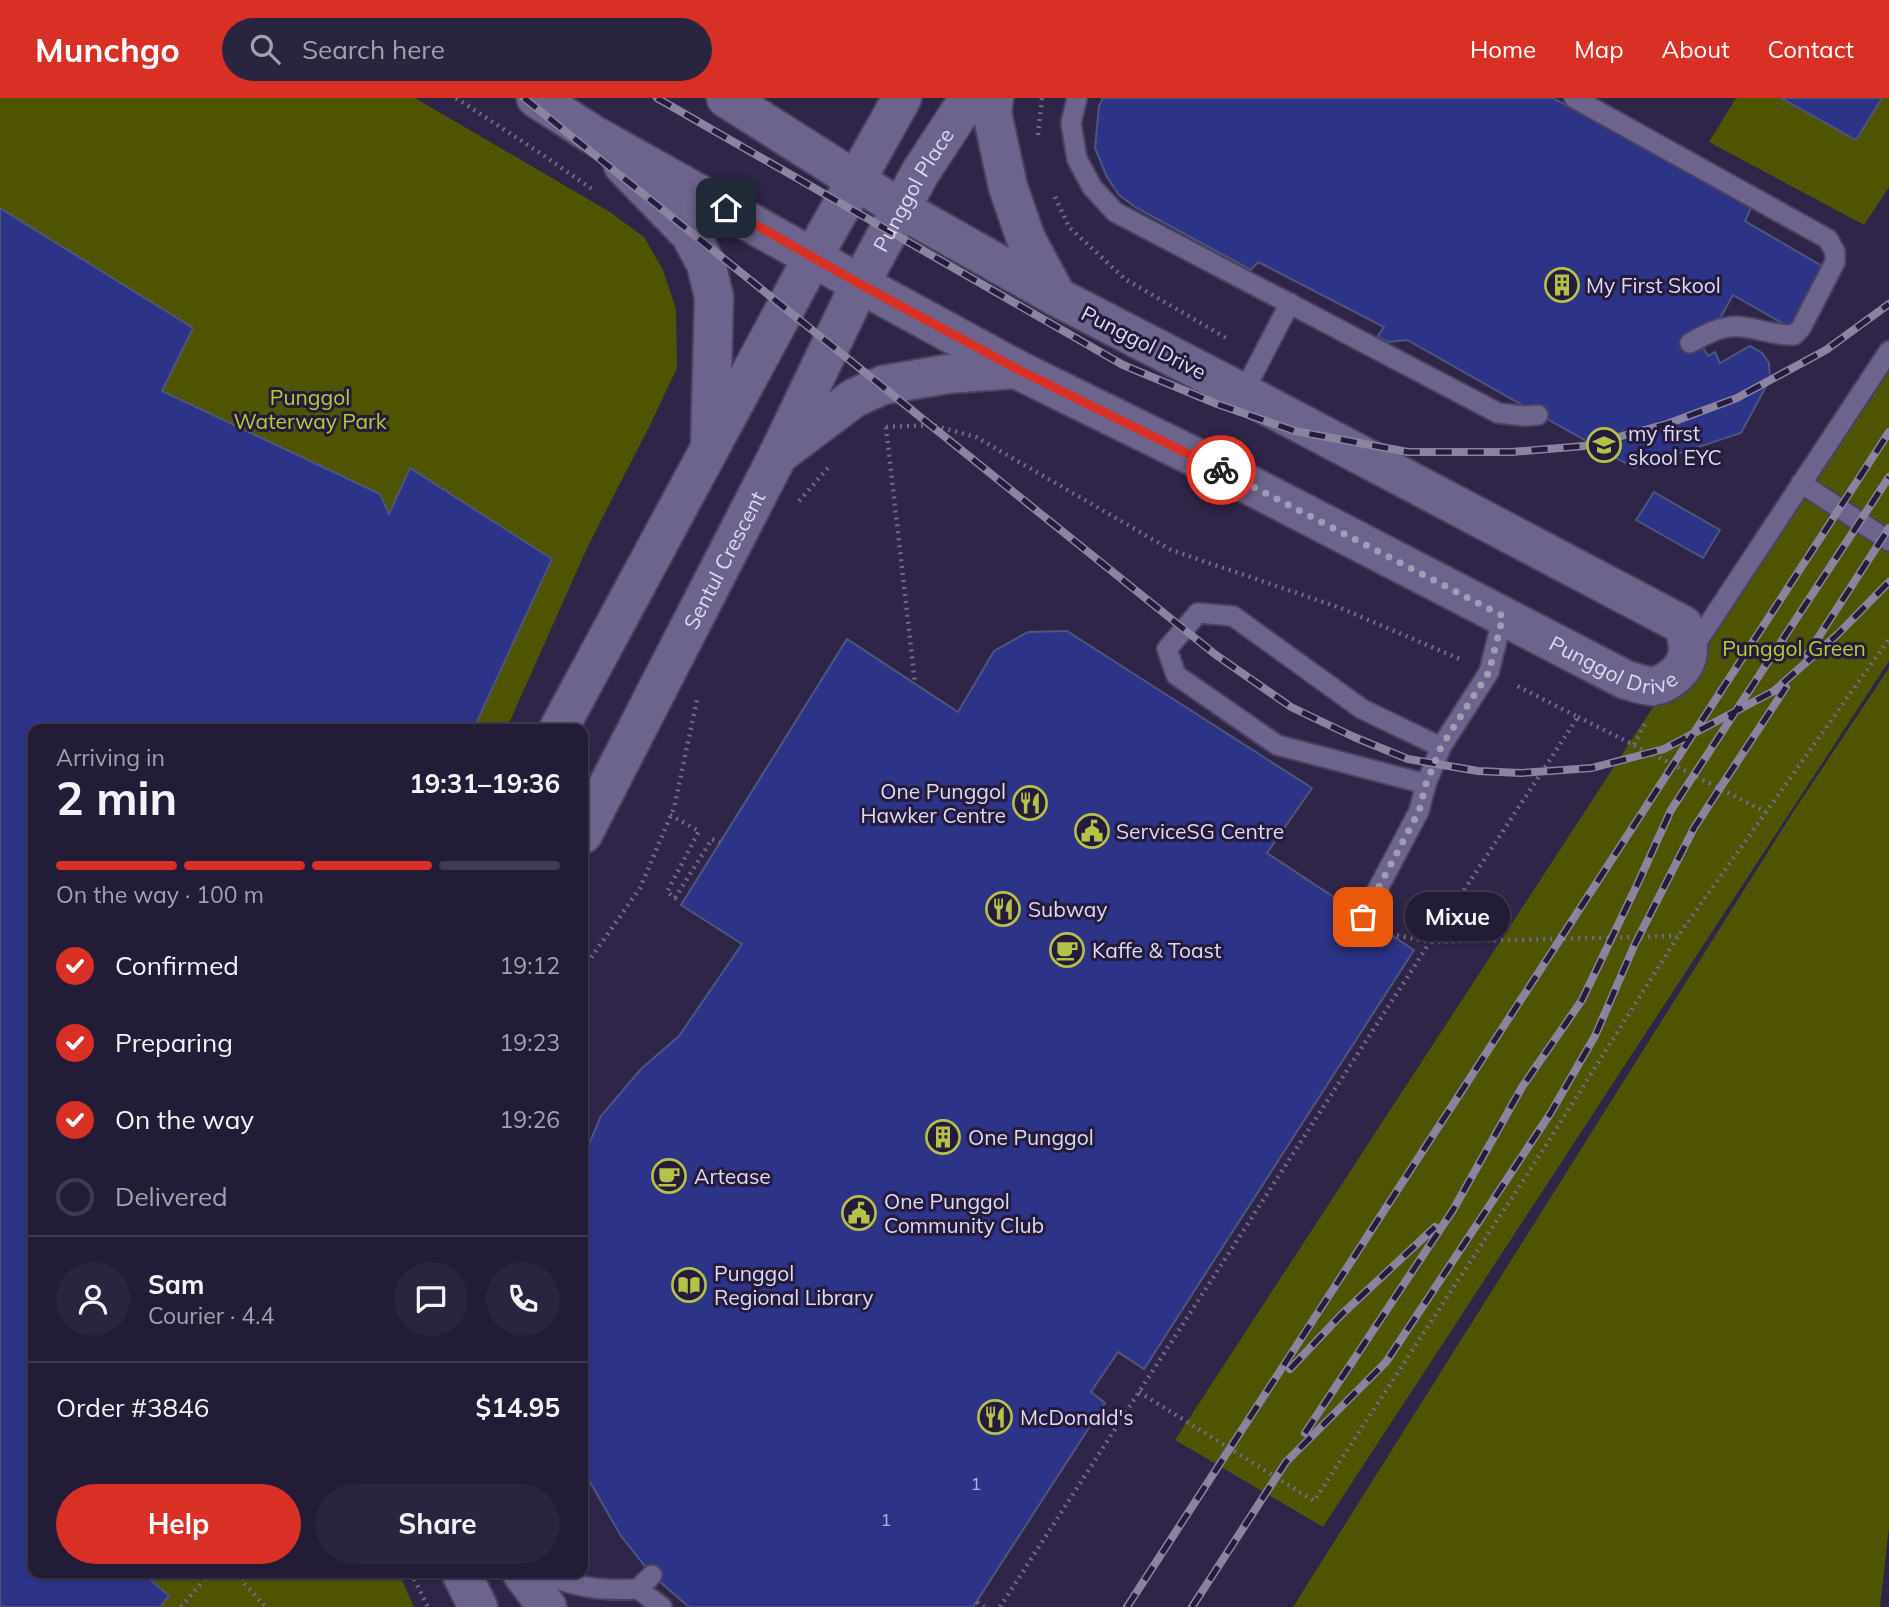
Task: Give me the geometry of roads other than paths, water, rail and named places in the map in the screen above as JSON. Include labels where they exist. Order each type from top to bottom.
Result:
[{"type":"street","name":"Punggol Drive","points":[[537,98],[592,134],[1017,369],[1210,465],[1626,680],[1652,686],[1667,682],[1681,670],[1689,654],[1683,625],[1057,297],[901,209],[726,98]]},
{"type":"street","points":[[561,724],[813,257],[902,98]]},
{"type":"street","name":"Punggol Place","points":[[860,284],[920,173],[969,98]]},
{"type":"street","points":[[994,98],[992,113],[1008,187],[1026,239],[1057,297]]},
{"type":"street","points":[[592,134],[690,234],[706,264],[714,297],[710,447]]},
{"type":"street","name":"Sentul Crescent","points":[[588,824],[778,455],[860,284]]},
{"type":"street","points":[[778,455],[854,398],[883,384],[947,374],[1017,369]]},
{"type":"street","points":[[464,1578],[478,1607]]},
{"type":"street","points":[[526,1578],[547,1607]]},
{"type":"lane","points":[[1077,98],[1071,123],[1077,159],[1092,187],[1115,212],[1499,413],[1538,415]]},
{"type":"lane","points":[[1574,98],[1828,239],[1835,252],[1835,262],[1801,328],[1794,335],[1782,336],[1741,326],[1712,331],[1690,343]]},
{"type":"lane","points":[[1243,393],[1290,303]]},
{"type":"lane","points":[[1689,654],[1889,351]]},
{"type":"lane","points":[[1801,483],[1889,541]]},
{"type":"lane","points":[[1426,784],[1277,746],[1175,674],[1167,649],[1198,613],[1233,616],[1362,709],[1441,747]]},
{"type":"lane","points":[[1363,917],[1419,811],[1426,784],[1441,747],[1489,672],[1503,616]]},
{"type":"lane","points":[[554,1578],[606,1591],[645,1582],[662,1607]]},
{"type":"railway","points":[[524,98],[1216,655],[1291,707],[1408,759],[1478,771],[1521,773],[1592,768],[1664,749],[1774,691],[1838,634],[1889,582]]},
{"type":"railway","points":[[657,98],[1123,365],[1217,404],[1295,431],[1408,452],[1512,452],[1584,446],[1667,424],[1737,398],[1826,350],[1889,304]]},
{"type":"railway","points":[[1127,1607],[1889,432]]},
{"type":"railway","points":[[1305,1433],[1453,1210],[1522,1087],[1582,1000],[1671,810],[1889,477]]},
{"type":"railway","points":[[1807,655],[1889,528]]},
{"type":"railway","points":[[1192,1607],[1286,1462],[1386,1362],[1550,1114],[1595,1036],[1634,946],[1694,828],[1786,687]]},
{"type":"railway","points":[[1290,1369],[1342,1314],[1435,1227]]},
{"type":"place","name":"My First Skool","points":[[1562,285]]},
{"type":"place","name":"my first skool EYC","points":[[1604,445]]},
{"type":"place","name":"One Punggol Hawker Centre","points":[[1030,803]]},
{"type":"place","name":"ServiceSG Centre","points":[[1092,831]]},
{"type":"place","name":"Subway","points":[[1003,909]]},
{"type":"place","name":"Mixue","points":[[1363,917]]},
{"type":"place","name":"Kaffe & Toast","points":[[1067,950]]},
{"type":"place","name":"One Punggol","points":[[943,1137]]},
{"type":"place","name":"Artease","points":[[669,1176]]},
{"type":"place","name":"One Punggol Community Club","points":[[859,1213]]},
{"type":"place","name":"Punggol Regional Library","points":[[689,1285]]},
{"type":"place","name":"McDonald's","points":[[995,1417]]},
{"type":"park label","name":"Punggol Waterway Park","points":[[310,409]]},
{"type":"park label","name":"Punggol Green","points":[[1794,648]]}]
